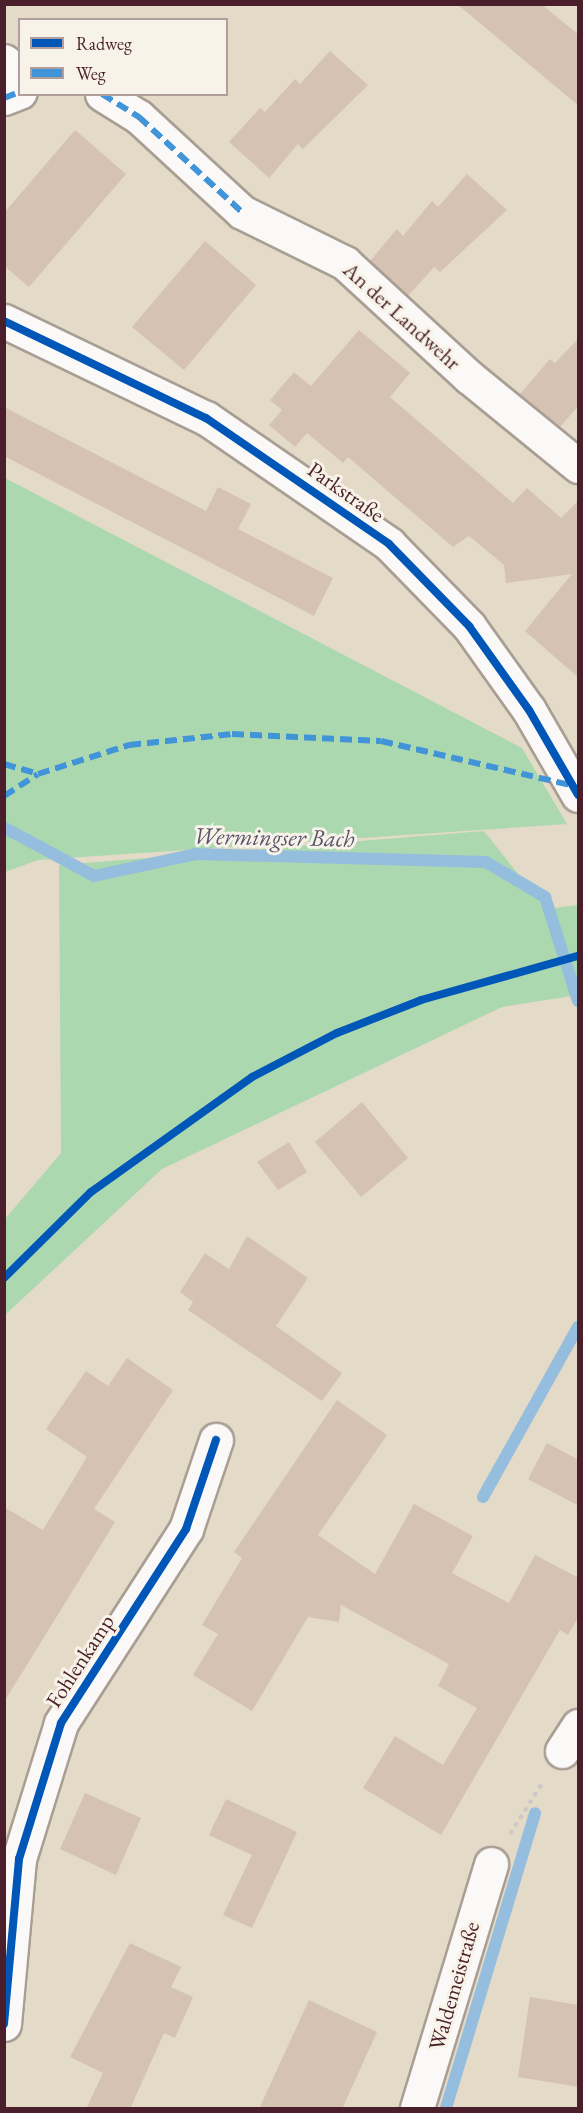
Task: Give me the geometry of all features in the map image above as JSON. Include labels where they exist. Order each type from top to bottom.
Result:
[{"type":"street","points":[[4,62],[18,72]]},
{"type":"street","name":"An der Landwehr","points":[[105,96],[139,117],[242,212],[345,263],[469,377],[579,466]]},
{"type":"street","name":"Parkstraße","points":[[4,321],[206,418],[389,544],[469,626],[529,710],[579,795]]},
{"type":"street","name":"Fohlenkamp","points":[[4,2024],[19,1859],[62,1724],[186,1530],[216,1440]]},
{"type":"street","name":"Waldemeistraße","points":[[417,2109],[490,1864]]},
{"type":"path","points":[[490,1864],[570,1739]]},
{"type":"green space","points":[[5,478],[522,748],[567,824],[38,860],[5,872]]},
{"type":"green space","points":[[484,831],[546,909],[578,905],[578,995],[502,1007],[162,1169],[5,1315],[5,1219],[61,1153],[59,865]]},
{"type":"building","points":[[457,4],[541,4],[579,35],[579,106]]},
{"type":"building","points":[[330,51],[368,85],[303,149],[298,144],[269,178],[229,142],[260,108],[265,112],[295,79],[300,84]]},
{"type":"building","points":[[75,130],[126,174],[29,287],[4,266],[4,213]]},
{"type":"building","points":[[467,174],[507,210],[440,272],[434,267],[408,296],[370,261],[397,229],[403,236],[432,201],[438,207]]},
{"type":"building","points":[[205,241],[256,285],[184,370],[132,327]]},
{"type":"building","points":[[359,330],[410,373],[390,397],[513,503],[527,488],[561,518],[579,500],[579,678],[525,631],[572,574],[506,583],[504,565],[469,536],[453,547],[348,457],[343,463],[307,433],[295,447],[269,425],[282,410],[270,400],[294,372],[311,386]]},
{"type":"building","points":[[579,338],[579,405],[560,427],[520,394],[550,359],[555,363]]},
{"type":"building","points":[[4,407],[206,511],[218,487],[251,504],[238,529],[333,578],[314,616],[4,456]]},
{"type":"building","points":[[362,1102],[408,1158],[361,1197],[315,1142]]},
{"type":"building","points":[[289,1142],[307,1172],[278,1190],[257,1162]]},
{"type":"building","points":[[247,1236],[308,1278],[276,1326],[342,1373],[322,1401],[188,1310],[193,1302],[180,1292],[205,1253],[229,1269]]},
{"type":"building","points":[[127,1358],[173,1390],[94,1509],[115,1522],[4,1702],[4,1507],[43,1530],[87,1457],[46,1429],[86,1371],[108,1386]]},
{"type":"building","points":[[337,1400],[387,1435],[318,1535],[375,1574],[414,1504],[473,1536],[452,1573],[509,1603],[535,1555],[579,1578],[579,1616],[568,1635],[560,1630],[441,1835],[363,1788],[395,1736],[443,1765],[477,1708],[438,1686],[449,1664],[341,1605],[339,1622],[308,1617],[252,1711],[193,1675],[218,1634],[202,1625],[242,1558],[234,1552]]},
{"type":"building","points":[[547,1443],[579,1460],[579,1506],[528,1479]]},
{"type":"building","points":[[85,1793],[141,1818],[116,1875],[60,1849]]},
{"type":"building","points":[[226,1799],[297,1832],[252,1928],[223,1915],[252,1855],[209,1835]]},
{"type":"building","points":[[130,1943],[181,1967],[171,1987],[193,1997],[175,2038],[164,2033],[130,2109],[86,2109],[103,2073],[70,2057]]},
{"type":"building","points":[[530,1997],[579,2005],[579,2087],[518,2077]]},
{"type":"building","points":[[309,2000],[377,2032],[342,2109],[259,2109]]},
{"type":"waterway","name":"Wermingser Bach","points":[[7,829],[94,876],[196,854],[486,862],[545,897],[578,1001]]},
{"type":"waterway","points":[[483,1497],[578,1327]]},
{"type":"waterway","points":[[446,2108],[535,1813]]},
{"type":"marked path","points":[[4,98],[18,93]]},
{"type":"marked path","points":[[105,96],[139,117],[242,212]]},
{"type":"marked path","points":[[4,796],[38,774],[129,745],[232,734],[381,741],[574,786]]},
{"type":"marked path","points":[[4,764],[38,774]]},
{"type":"cycle path","points":[[4,321],[206,418],[389,544],[469,626],[529,710],[578,795]]},
{"type":"cycle path","points":[[4,1278],[91,1192],[252,1077],[337,1033],[421,1000],[578,956]]},
{"type":"cycle path","points":[[4,2024],[19,1859],[61,1723],[186,1529],[216,1440]]}]
